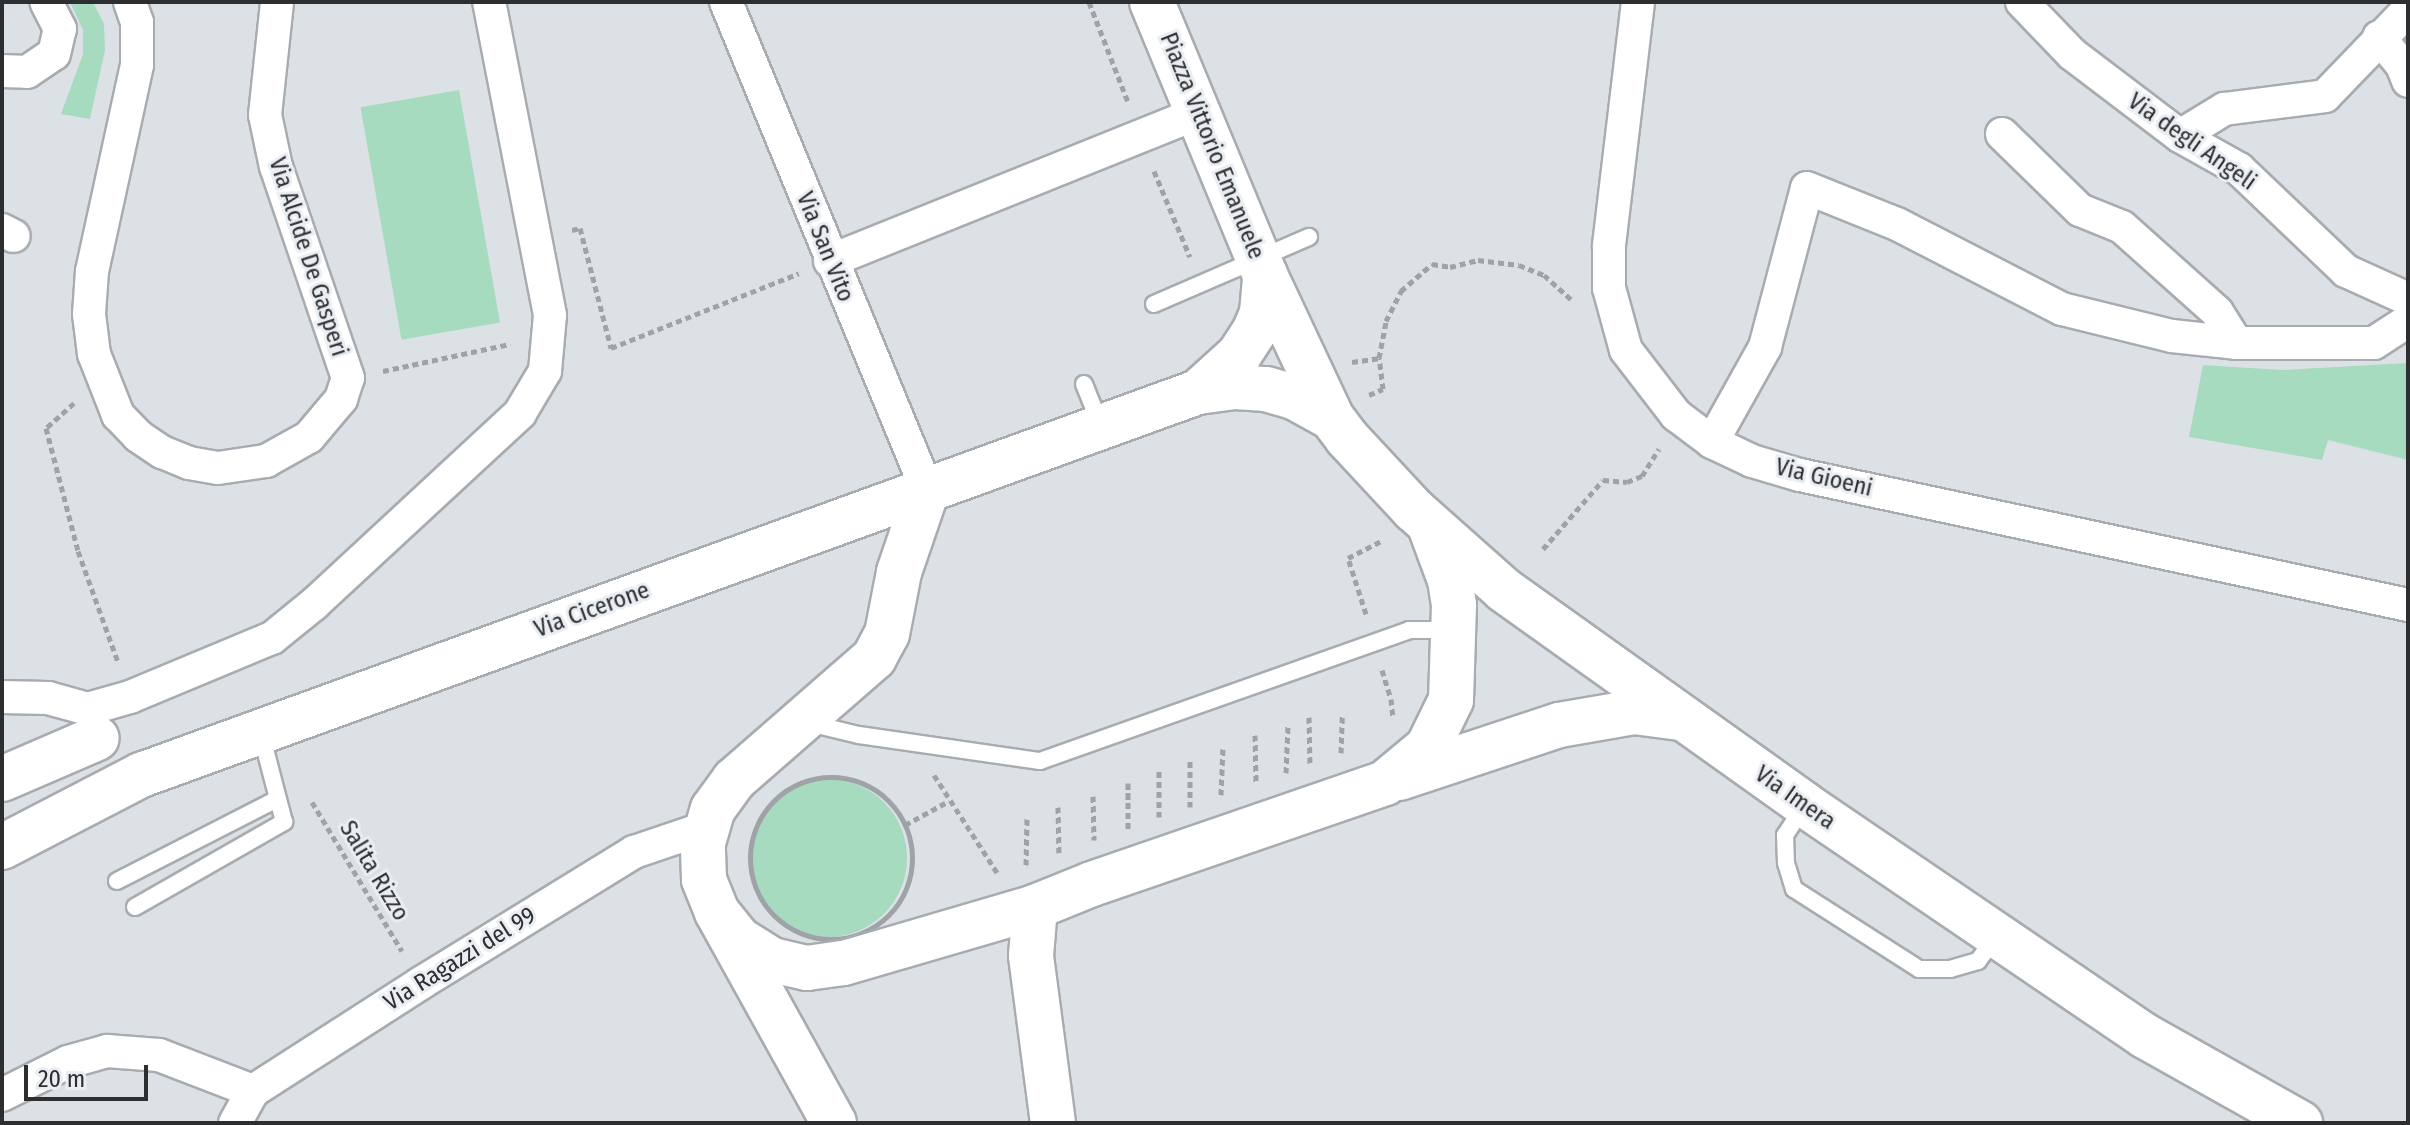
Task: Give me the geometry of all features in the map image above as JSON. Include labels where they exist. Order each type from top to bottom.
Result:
[{"type":"main road","name":"Piazza Vittorio Emanuele","points":[[1044,446],[1198,392],[1239,355],[1262,313],[1261,266],[1152,2]]},
{"type":"main road","points":[[1261,266],[1347,408]]},
{"type":"main road","points":[[1198,392],[1235,387],[1266,389],[1347,408]]},
{"type":"main road","name":"Via Imera","points":[[1347,408],[1421,517],[1504,590],[1805,805],[2145,1036],[2300,1123]]},
{"type":"main road","name":"Via Cicerone","points":[[2,847],[141,775],[1044,446]]},
{"type":"main road","points":[[834,1123],[717,912],[704,879],[703,843],[713,809],[734,780],[874,658],[887,634],[899,572],[927,490]]},
{"type":"main road","points":[[717,912],[740,940],[772,960],[807,968],[844,963],[1022,888],[1420,755],[1440,726],[1451,700],[1453,630],[1450,580],[1421,517]]},
{"type":"main road","points":[[1368,770],[1559,725],[1634,712],[1681,718]]},
{"type":"main road","points":[[2,779],[93,724],[141,775]]},
{"type":"main road","points":[[1022,888],[1053,1123]]},
{"type":"street","points":[[2,71],[27,72],[54,54],[60,29],[46,2]]},
{"type":"street","name":"Via Alcide De Gasperi","points":[[130,2],[137,22],[137,65],[96,253],[89,314],[94,354],[118,415],[138,436],[162,452],[189,463],[218,468],[242,467],[289,451],[309,437],[341,399],[348,378],[276,167],[265,115],[277,2]]},
{"type":"street","points":[[2,697],[48,698],[93,724],[130,697],[272,638],[314,604],[520,413],[545,371],[550,315],[489,2]]},
{"type":"street","name":"Via San Vito","points":[[726,2],[830,261],[927,490]]},
{"type":"street","name":"Via Gioeni","points":[[1638,2],[1609,247],[1609,288],[1626,350],[1676,415],[1712,442],[1752,461],[1800,475],[2408,605]]},
{"type":"street","name":"Via degli Angeli","points":[[2022,2],[2072,54],[2180,136],[2239,169],[2346,271],[2408,299]]},
{"type":"street","points":[[2180,136],[2224,109],[2325,96],[2408,10]]},
{"type":"street","points":[[2379,37],[2402,65],[2408,81]]},
{"type":"street","points":[[830,261],[1198,113]]},
{"type":"street","points":[[2002,134],[2080,210],[2122,227],[2217,312],[2236,343]]},
{"type":"street","points":[[1712,442],[1765,347],[1807,188],[1897,224],[2062,309],[2172,336],[2236,343],[2374,343],[2408,321]]},
{"type":"street","name":"Via Ragazzi del 99","points":[[235,1123],[253,1091],[421,983],[634,852],[708,827]]},
{"type":"street","points":[[2,1095],[68,1062],[107,1051],[159,1055],[253,1091]]},
{"type":"lane","points":[[1154,304],[1261,266],[1309,237]]},
{"type":"lane","points":[[1084,384],[1101,426]]},
{"type":"lane","points":[[804,722],[1040,761],[1409,630],[1453,630]]},
{"type":"lane","points":[[135,907],[284,822],[260,733]]},
{"type":"lane","points":[[117,881],[277,799]]},
{"type":"lane","points":[[1805,805],[1785,835],[1786,863],[1794,889],[1919,969],[1950,969],[1978,961],[1997,934]]},
{"type":"path","points":[[1089,2],[1131,109]]},
{"type":"path","points":[[535,239],[580,228],[611,348],[830,261]]},
{"type":"path","points":[[1347,408],[1383,389],[1379,358],[1386,321],[1401,291],[1432,264],[1450,267],[1478,260],[1519,265],[1544,275],[1579,306]]},
{"type":"path","points":[[348,378],[550,335]]},
{"type":"path","points":[[1363,359],[1379,358]]},
{"type":"path","points":[[1543,549],[1603,480],[1627,482],[1642,476],[1676,415]]},
{"type":"path","points":[[46,428],[78,551],[130,697]]},
{"type":"path","points":[[1394,732],[1391,699],[1348,558],[1421,517]]},
{"type":"path","points":[[1342,716],[1340,762],[1368,770]]},
{"type":"path","points":[[1309,717],[1310,773],[1320,769]]},
{"type":"path","points":[[1288,726],[1285,782],[1296,778]]},
{"type":"path","points":[[1255,735],[1257,792]]},
{"type":"path","points":[[911,742],[949,801],[1022,888]]},
{"type":"path","points":[[1221,804],[1223,748]]},
{"type":"path","points":[[1190,760],[1190,816],[1200,812]]},
{"type":"path","points":[[1159,770],[1159,826]]},
{"type":"path","points":[[825,777],[851,779],[875,790],[895,807],[905,825],[913,856],[908,883],[896,908],[876,926],[850,937],[823,939],[810,936],[797,932],[774,917],[758,895],[750,869],[751,842],[761,818],[777,797],[799,783],[825,777]]},
{"type":"path","name":"Salita Rizzo","points":[[305,792],[421,983]]},
{"type":"path","points":[[1093,796],[1094,849]]},
{"type":"path","points":[[905,825],[949,801]]},
{"type":"path","points":[[1058,807],[1059,862]]},
{"type":"path","points":[[1022,888],[1027,818]]},
{"type":"path","points":[[1128,837],[1138,834]]},
{"type":"green space","points":[[70,2],[93,2],[104,24],[105,50],[90,119],[61,114],[83,54],[83,30]]},
{"type":"green space","points":[[459,90],[500,322],[402,340],[361,107]]},
{"type":"green space","points":[[2408,363],[2408,460],[2328,440],[2322,460],[2189,437],[2203,365],[2282,370]]},
{"type":"green space","points":[[828,779],[858,785],[884,802],[901,828],[907,858],[901,888],[884,914],[858,931],[828,937],[798,931],[772,914],[755,888],[749,858],[755,828],[772,802],[798,785]]}]
